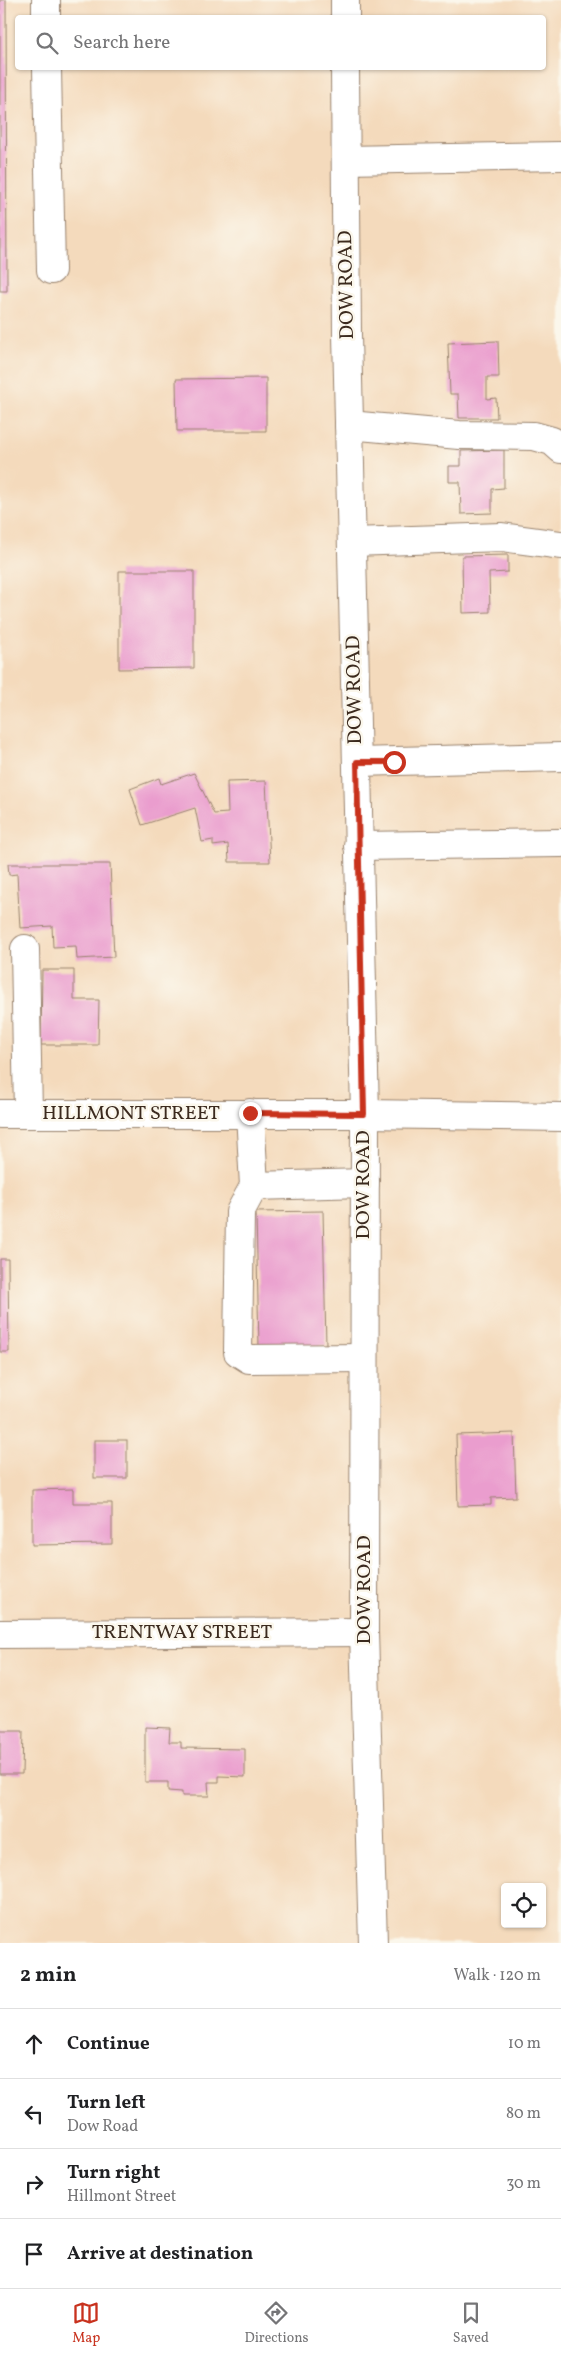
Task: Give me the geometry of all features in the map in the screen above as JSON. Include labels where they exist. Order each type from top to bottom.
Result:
[{"type":"street","points":[[46,0],[46,15]]},
{"type":"street","points":[[345,0],[345,15]]},
{"type":"street","points":[[47,70],[51,270]]},
{"type":"street","name":"DOW ROAD","points":[[345,70],[349,425],[364,1114],[364,1632],[373,1943]]},
{"type":"street","points":[[346,160],[561,156]]},
{"type":"street","points":[[349,425],[459,435],[534,436],[552,441],[561,449]]},
{"type":"street","points":[[352,542],[502,538],[561,546]]},
{"type":"street","points":[[357,762],[561,757]]},
{"type":"street","points":[[358,846],[561,843]]},
{"type":"street","points":[[25,949],[28,1114]]},
{"type":"street","points":[[250,1113],[254,1186],[240,1212],[238,1352],[249,1359],[364,1358]]},
{"type":"street","name":"HILLMONT STREET","points":[[0,1114],[250,1113],[561,1117]]},
{"type":"street","points":[[254,1186],[364,1183]]},
{"type":"street","name":"TRENTWAY STREET","points":[[0,1634],[364,1632]]},
{"type":"building","points":[[0,0],[6,0],[7,291],[0,291]]},
{"type":"building","points":[[498,341],[499,377],[487,377],[487,399],[496,398],[497,418],[459,418],[458,394],[450,394],[448,343]]},
{"type":"building","points":[[266,378],[266,431],[177,431],[176,379]]},
{"type":"building","points":[[504,450],[504,488],[492,489],[492,513],[461,514],[460,482],[449,482],[449,466],[461,466],[461,451]]},
{"type":"building","points":[[508,555],[508,572],[489,573],[490,612],[463,613],[462,556]]},
{"type":"building","points":[[119,571],[194,571],[194,668],[119,669]]},
{"type":"building","points":[[194,773],[214,814],[228,813],[227,782],[266,781],[270,862],[229,862],[228,844],[213,846],[213,840],[202,842],[195,808],[142,825],[130,789],[159,778],[161,784]]},
{"type":"building","points":[[8,864],[110,864],[114,957],[77,959],[76,946],[53,947],[52,926],[20,928],[17,874],[9,875]]},
{"type":"building","points":[[42,970],[74,970],[74,1000],[99,1000],[98,1045],[41,1045]]},
{"type":"building","points":[[323,1211],[326,1345],[259,1347],[256,1212]]},
{"type":"building","points":[[0,1259],[8,1259],[9,1352],[0,1352]]},
{"type":"building","points":[[514,1433],[516,1497],[491,1498],[491,1505],[458,1506],[456,1435]]},
{"type":"building","points":[[94,1440],[127,1440],[127,1478],[94,1478]]},
{"type":"building","points":[[73,1489],[73,1503],[112,1503],[112,1544],[32,1545],[32,1490]]},
{"type":"building","points":[[145,1727],[170,1728],[169,1742],[181,1742],[181,1748],[245,1749],[245,1777],[219,1776],[219,1782],[208,1782],[209,1796],[182,1796],[182,1792],[168,1791],[168,1782],[145,1782]]},
{"type":"building","points":[[0,1731],[23,1731],[22,1774],[0,1774]]},
{"type":"route","points":[[250,1113],[364,1114],[357,762],[394,762]]}]
